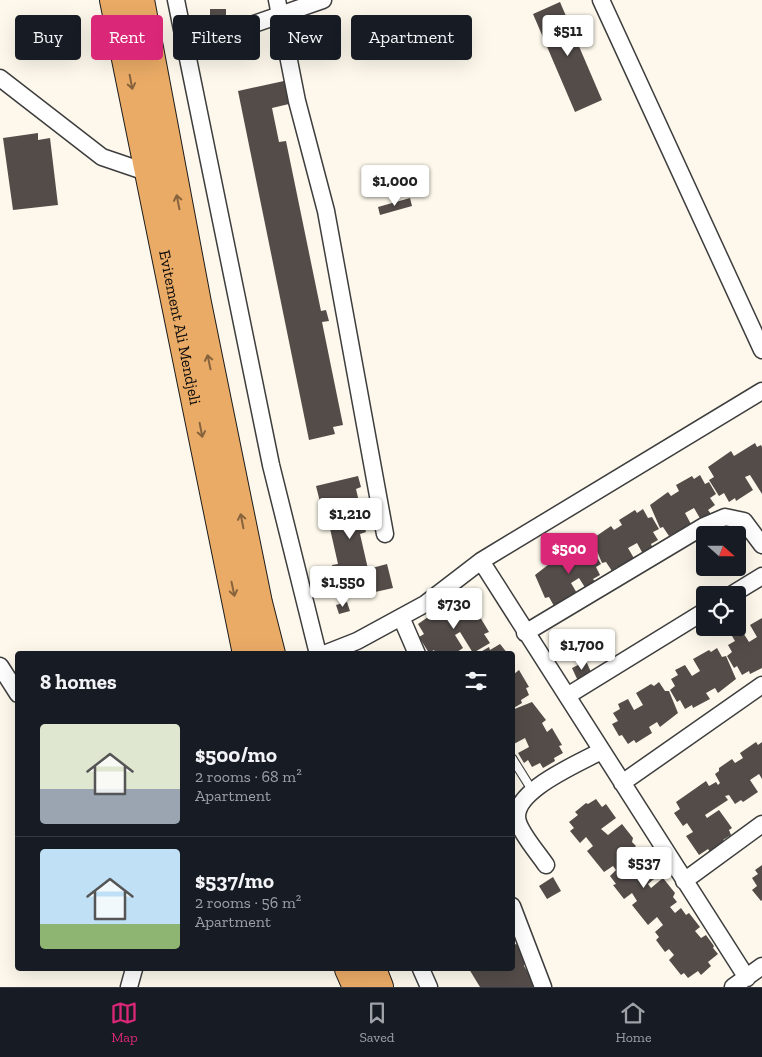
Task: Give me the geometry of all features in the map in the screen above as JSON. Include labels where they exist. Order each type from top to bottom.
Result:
[{"type":"highway","name":"Evitement Ali Mendjeli","points":[[114,0],[246,651]]},
{"type":"highway","name":"Evitement Ali Mendjeli","points":[[140,0],[197,303],[258,603],[270,651]]},
{"type":"highway","points":[[350,971],[357,987]]},
{"type":"highway","points":[[373,971],[379,987]]},
{"type":"street","points":[[176,0],[179,15]]},
{"type":"street","points":[[260,16],[278,8],[323,0]]},
{"type":"street","points":[[601,0],[762,350]]},
{"type":"street","points":[[278,8],[297,101],[326,211],[385,534]]},
{"type":"street","points":[[187,60],[271,465],[317,651]]},
{"type":"street","points":[[0,78],[102,157],[149,173]]},
{"type":"street","points":[[332,651],[357,641],[425,604],[480,561],[762,392]]},
{"type":"street","points":[[524,633],[704,526],[725,517],[744,520],[762,545]]},
{"type":"street","points":[[480,561],[524,633],[567,696],[747,978]]},
{"type":"street","points":[[746,586],[762,576]]},
{"type":"street","points":[[401,616],[416,651]]},
{"type":"street","points":[[567,696],[696,617]]},
{"type":"street","points":[[0,666],[15,689]]},
{"type":"street","points":[[622,783],[762,685]]},
{"type":"street","points":[[546,865],[518,822],[517,810],[522,799],[532,790],[601,751]]},
{"type":"street","points":[[684,881],[762,824]]},
{"type":"street","points":[[515,914],[543,987]]},
{"type":"street","points":[[733,987],[762,966]]},
{"type":"street","points":[[129,987],[133,971]]},
{"type":"street","points":[[422,971],[429,987]]},
{"type":"lane","points":[[515,763],[532,790]]},
{"type":"building","points":[[560,2],[602,100],[575,112],[533,14]]},
{"type":"building","points":[[210,9],[226,9],[226,15],[210,15]]},
{"type":"building","points":[[284,81],[289,104],[272,108],[279,142],[286,141],[321,311],[326,310],[329,321],[322,322],[343,425],[333,427],[335,434],[309,440],[238,91]]},
{"type":"building","points":[[38,133],[38,140],[50,138],[58,205],[13,210],[3,138]]},
{"type":"building","points":[[410,198],[412,206],[380,215],[378,207]]},
{"type":"building","points":[[755,443],[757,447],[761,445],[762,447],[762,494],[750,475],[745,477],[753,490],[736,501],[735,498],[729,502],[724,493],[719,496],[709,480],[714,477],[708,467],[731,451],[734,456]]},
{"type":"building","points":[[700,475],[705,484],[709,482],[716,494],[710,498],[715,505],[708,510],[711,514],[701,520],[694,508],[685,513],[692,526],[669,536],[663,527],[660,528],[650,505],[668,492],[671,496],[679,491],[676,485],[692,476],[694,479]]},
{"type":"building","points":[[358,476],[361,487],[356,489],[366,532],[360,534],[368,569],[387,564],[393,588],[362,595],[361,591],[339,596],[332,565],[338,564],[324,502],[320,502],[316,486]]},
{"type":"building","points":[[643,509],[648,518],[652,517],[659,529],[653,532],[658,540],[651,544],[653,549],[643,554],[637,543],[628,548],[635,560],[620,569],[617,567],[612,571],[606,562],[602,563],[592,539],[611,526],[614,530],[622,525],[619,520],[635,510],[637,513]]},
{"type":"building","points":[[586,545],[591,553],[594,552],[601,564],[596,567],[600,575],[593,579],[596,583],[586,589],[579,578],[571,583],[578,595],[563,604],[560,602],[554,606],[549,597],[545,598],[535,575],[553,561],[556,565],[565,560],[561,555],[578,546],[579,548]]},
{"type":"building","points":[[465,601],[468,605],[471,602],[489,632],[484,634],[490,643],[476,651],[472,651],[460,632],[455,635],[463,648],[458,651],[428,651],[419,637],[424,634],[418,624],[441,608],[444,613]]},
{"type":"building","points":[[347,602],[350,611],[339,614],[336,605]]},
{"type":"building","points":[[762,618],[762,668],[750,674],[749,671],[742,675],[737,666],[734,668],[727,656],[732,652],[728,645],[735,641],[732,636],[745,636],[749,642],[757,637],[750,625]]},
{"type":"building","points":[[500,644],[506,651],[482,651],[489,647],[490,650]]},
{"type":"building","points":[[717,648],[722,657],[726,656],[736,679],[718,693],[715,688],[706,693],[710,699],[693,708],[692,705],[685,709],[680,700],[677,702],[670,690],[675,686],[671,679],[678,675],[675,670],[685,665],[692,676],[700,671],[693,659],[709,650],[711,652]]},
{"type":"building","points":[[586,661],[592,674],[578,681],[572,668]]},
{"type":"building","points":[[519,670],[529,687],[526,688],[529,695],[515,707],[515,673]]},
{"type":"building","points":[[659,682],[665,691],[669,691],[678,713],[660,727],[657,722],[649,727],[652,733],[636,743],[634,740],[628,744],[622,735],[619,736],[612,724],[618,721],[613,713],[620,709],[618,704],[628,699],[634,710],[643,705],[636,693],[651,684],[654,686]]},
{"type":"building","points":[[532,702],[546,720],[542,723],[547,732],[552,728],[562,745],[559,746],[563,753],[554,758],[555,761],[543,768],[540,763],[532,767],[528,760],[524,763],[518,753],[529,747],[525,738],[515,743],[515,709]]},
{"type":"building","points":[[756,742],[758,745],[762,742],[762,779],[759,774],[750,780],[758,792],[743,802],[741,800],[735,804],[729,795],[725,796],[728,800],[705,815],[707,818],[719,810],[732,828],[729,830],[731,835],[723,840],[725,843],[710,852],[708,849],[699,855],[686,836],[693,832],[687,823],[683,826],[674,813],[680,809],[676,802],[706,781],[709,786],[716,782],[718,785],[720,783],[715,774],[719,771],[719,768],[732,759],[735,763],[743,758],[740,753]]},
{"type":"building","points":[[596,799],[602,807],[606,804],[616,818],[601,829],[608,835],[622,824],[633,838],[632,842],[636,846],[628,853],[634,859],[640,854],[649,860],[660,874],[648,884],[651,888],[663,878],[675,893],[673,897],[677,902],[670,907],[675,913],[681,908],[686,915],[689,913],[700,927],[695,931],[701,938],[706,935],[714,946],[713,948],[718,954],[708,962],[711,966],[701,975],[698,971],[688,978],[684,973],[681,975],[669,960],[674,955],[669,949],[665,952],[656,940],[659,937],[655,932],[663,925],[657,917],[648,925],[632,905],[637,901],[632,893],[624,899],[613,885],[616,884],[610,876],[616,870],[613,866],[604,872],[587,851],[593,846],[586,837],[580,843],[570,831],[574,828],[569,822],[578,815],[575,812],[586,803],[588,804]]},
{"type":"building","points":[[762,865],[761,901],[752,890],[757,886],[752,878],[758,874],[755,870]]},
{"type":"building","points":[[553,877],[561,891],[547,899],[539,886]]},
{"type":"building","points":[[515,944],[526,945],[524,966],[537,987],[480,987],[470,971],[515,971]]}]
